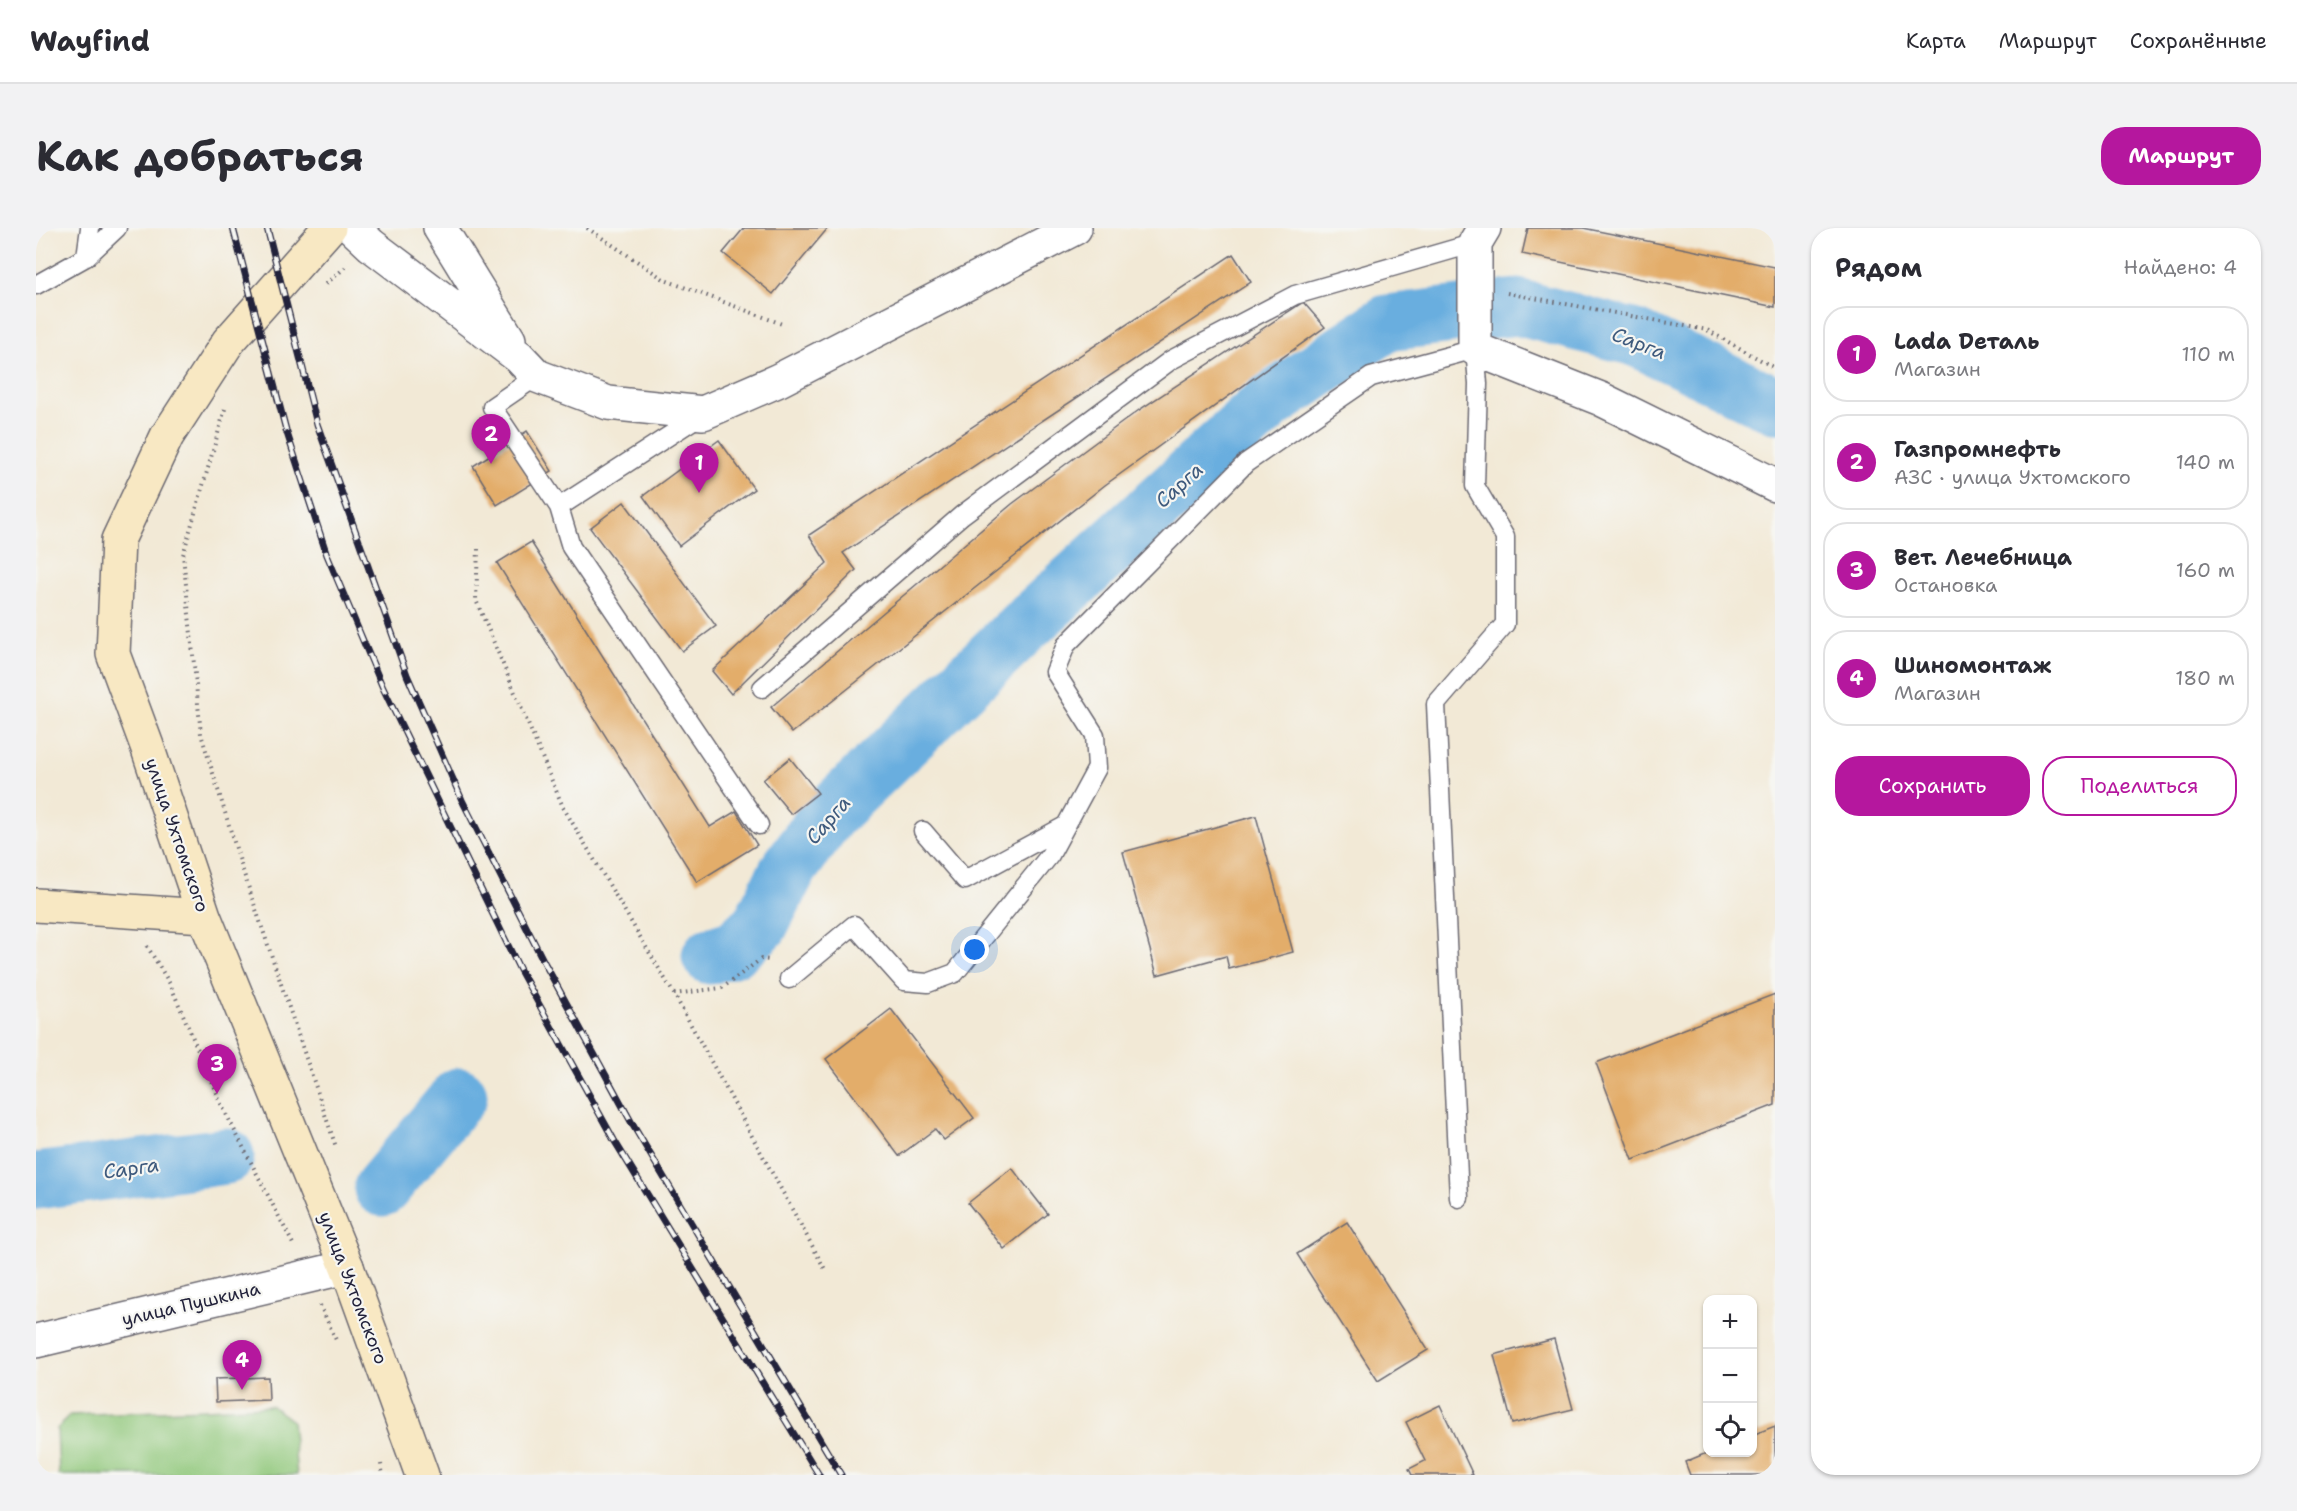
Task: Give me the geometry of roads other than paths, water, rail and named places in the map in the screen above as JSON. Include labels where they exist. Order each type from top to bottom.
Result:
[{"type":"main road","name":"улица Ухтомского","points":[[329,228],[228,342],[167,436],[118,540],[113,654],[147,746],[204,916],[347,1267],[422,1475]]},
{"type":"main road","points":[[36,905],[204,916]]},
{"type":"street","points":[[353,228],[370,245],[528,367],[608,404],[703,413],[779,380],[1075,228]]},
{"type":"street","points":[[440,228],[528,367]]},
{"type":"street","points":[[1480,235],[1475,286],[1475,349],[1601,399],[1775,485]]},
{"type":"street","name":"улица Пушкина","points":[[36,1341],[347,1267]]},
{"type":"lane","points":[[86,257],[90,228]]},
{"type":"lane","points":[[36,285],[86,257],[117,228]]},
{"type":"lane","points":[[762,688],[962,515],[1171,360],[1295,295],[1480,235]]},
{"type":"lane","points":[[789,979],[854,925],[904,981],[928,983],[955,972],[1050,855],[1097,768],[1095,735],[1054,672],[1066,645],[1246,463],[1371,377],[1475,349],[1478,384],[1475,486],[1505,537],[1505,624],[1437,704],[1459,1198]]},
{"type":"lane","points":[[528,367],[492,407],[559,507],[571,547],[759,825]]},
{"type":"lane","points":[[559,507],[703,413]]},
{"type":"lane","points":[[923,831],[965,880],[1065,826]]},
{"type":"waterway","name":"Сарга","points":[[710,956],[735,948],[760,925],[788,870],[828,815],[1017,633],[1270,402],[1387,323],[1517,307],[1636,338],[1775,405]]},
{"type":"waterway","name":"Сарга","points":[[382,1188],[459,1096]]},
{"type":"waterway","name":"Сарга","points":[[36,1181],[226,1156]]},
{"type":"railway","points":[[233,228],[286,430],[327,555],[383,688],[520,970],[614,1140],[819,1475]]},
{"type":"railway","points":[[267,228],[317,424],[407,675],[462,800],[545,964],[634,1127],[841,1475]]},
{"type":"place","name":"Газпромнефть","points":[[491,464]]},
{"type":"place","name":"Lada Dеталь","points":[[699,493]]},
{"type":"place","name":"Вет. Лечебница","points":[[217,1094]]},
{"type":"place","name":"Шиномонтаж","points":[[242,1390]]}]
